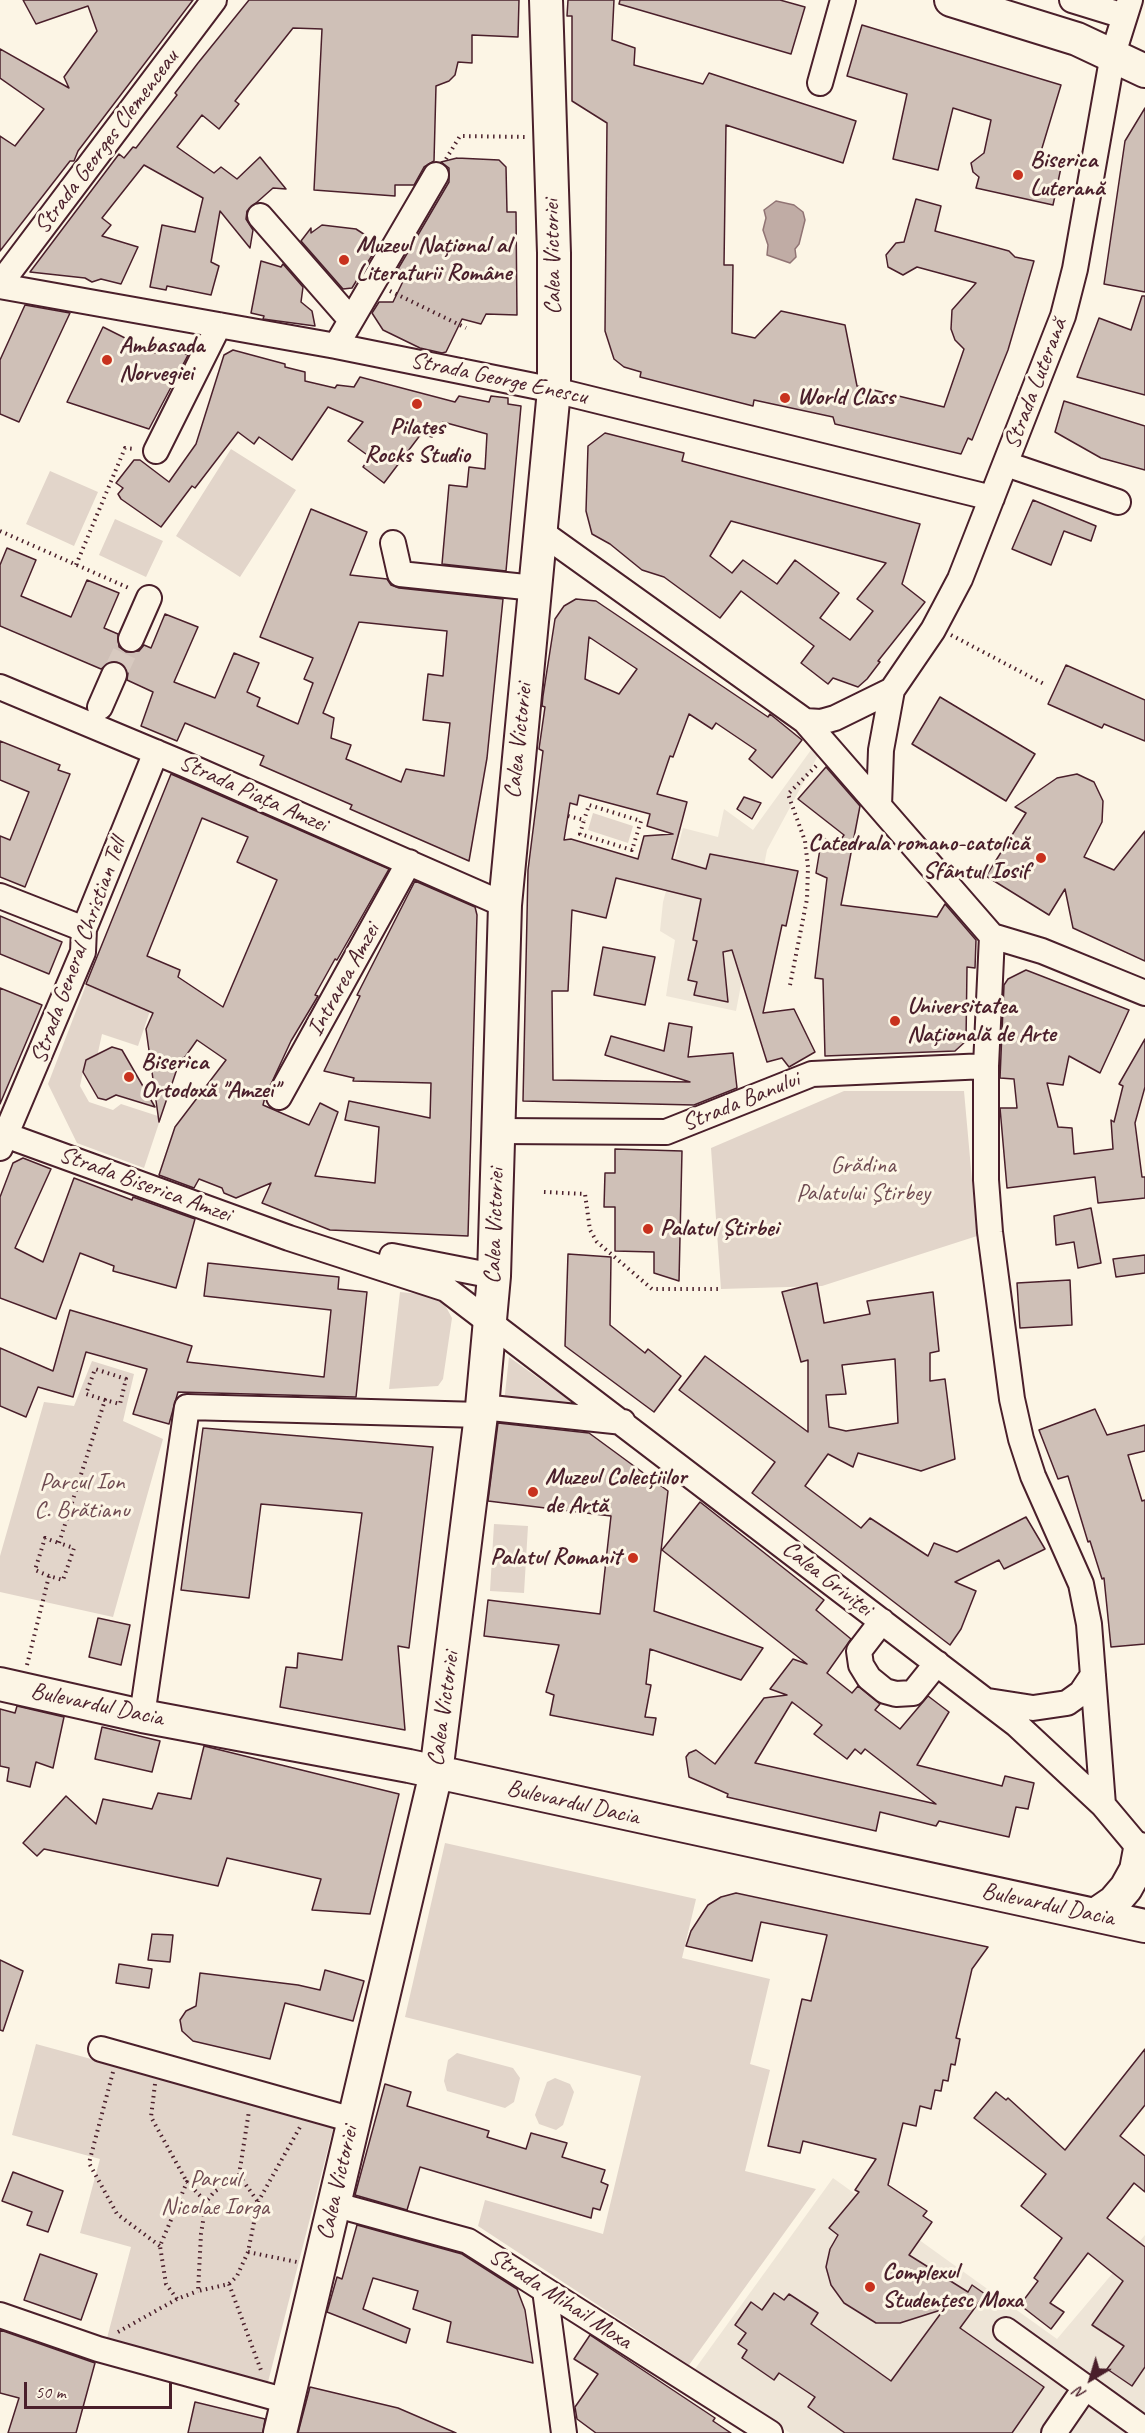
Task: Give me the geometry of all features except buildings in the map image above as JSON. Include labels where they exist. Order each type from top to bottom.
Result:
[{"type":"main road","name":"Calea Victoriei","points":[[280,2433],[275,2398],[333,2204],[436,1773],[491,1322],[505,905],[554,390],[554,253],[546,0]]},
{"type":"main road","points":[[951,0],[1077,39],[1145,71]]},
{"type":"main road","name":"Bulevardul Dacia","points":[[10,1687],[142,1716],[436,1773],[1145,1926]]},
{"type":"main road","points":[[1095,1915],[1114,1902],[1126,1888],[1143,1852]]},
{"type":"street","name":"Strada Georges Clemenceau","points":[[0,285],[214,0]]},
{"type":"street","points":[[820,83],[843,0]]},
{"type":"street","points":[[1072,0],[1127,8]]},
{"type":"street","name":"Strada Luterană","points":[[879,806],[881,750],[892,690],[935,627],[960,579],[1055,339],[1070,291],[1113,54],[1127,8]]},
{"type":"street","points":[[336,346],[351,320],[381,286],[436,175]]},
{"type":"street","points":[[260,216],[351,320]]},
{"type":"street","name":"Strada George Enescu","points":[[0,285],[336,346],[554,390],[992,498]]},
{"type":"street","points":[[156,451],[219,325]]},
{"type":"street","points":[[1006,464],[1118,502]]},
{"type":"street","points":[[541,532],[805,721],[992,936],[1042,951],[1145,993]]},
{"type":"street","points":[[393,543],[400,574],[535,588]]},
{"type":"street","points":[[131,639],[150,598]]},
{"type":"street","points":[[100,706],[114,675]]},
{"type":"street","name":"Strada Piața Amzei","points":[[0,687],[156,752],[505,905]]},
{"type":"street","name":"Strada Luterană","points":[[805,721],[821,722],[835,718],[892,690]]},
{"type":"street","name":"Strada General Christian Tell","points":[[2,1139],[83,952],[84,929],[156,752]]},
{"type":"street","name":"Intrarea Amzei","points":[[279,1097],[409,862]]},
{"type":"street","points":[[0,896],[84,929]]},
{"type":"street","points":[[992,936],[986,1066],[986,1180],[1012,1399],[1021,1439],[1033,1476],[1081,1584],[1089,1624],[1104,1805]]},
{"type":"street","name":"Strada Banului","points":[[497,1131],[666,1132],[812,1074],[986,1066]]},
{"type":"street","name":"Strada Biserica Amzei","points":[[2,1139],[289,1238],[425,1280],[446,1289],[491,1322]]},
{"type":"street","name":"Strada Biserica Amzei","points":[[289,1238],[494,1275]]},
{"type":"street","name":"Calea Griviței","points":[[491,1322],[985,1700],[1048,1752],[1104,1805],[1143,1852]]},
{"type":"street","points":[[142,1716],[188,1407],[481,1411],[623,1422]]},
{"type":"street","points":[[882,1621],[859,1651],[861,1665],[869,1678],[885,1691],[896,1694],[913,1693],[937,1663]]},
{"type":"street","points":[[985,1700],[1033,1708],[1067,1703],[1081,1693],[1093,1676]]},
{"type":"street","points":[[108,2057],[353,2120]]},
{"type":"street","name":"Strada Mihail Moxa","points":[[333,2204],[468,2241],[770,2433]]},
{"type":"street","points":[[545,2289],[564,2433]]},
{"type":"street","points":[[0,2315],[98,2349],[275,2398]]},
{"type":"street","points":[[1006,2330],[1145,2430]]},
{"type":"street","points":[[1054,2433],[1085,2388]]},
{"type":"path","points":[[436,175],[460,136],[551,137]]},
{"type":"path","points":[[381,286],[466,328]]},
{"type":"path","points":[[76,565],[125,448],[156,451]]},
{"type":"path","points":[[0,531],[150,598]]},
{"type":"path","points":[[935,627],[1044,684]]},
{"type":"path","points":[[790,985],[807,899],[808,867],[805,841],[788,795],[831,750]]},
{"type":"path","points":[[589,805],[641,821],[632,850],[580,834],[584,820],[589,805]]},
{"type":"path","points":[[568,816],[584,820]]},
{"type":"path","points":[[544,1192],[585,1194],[590,1230],[597,1242],[652,1289],[721,1289]]},
{"type":"path","points":[[95,1369],[126,1379],[120,1404],[105,1400],[86,1394],[95,1369]]},
{"type":"path","points":[[59,1543],[105,1400]]},
{"type":"path","points":[[45,1538],[74,1548],[63,1580],[50,1576],[35,1570],[45,1538]]},
{"type":"path","points":[[10,1687],[50,1576]]},
{"type":"path","points":[[108,2057],[89,2163],[117,2214],[160,2246]]},
{"type":"path","points":[[156,2077],[151,2117],[187,2182],[206,2202]]},
{"type":"path","points":[[251,2102],[239,2175],[258,2202]]},
{"type":"path","points":[[98,2349],[107,2338],[177,2299],[198,2291],[229,2284],[237,2276],[248,2252],[258,2202],[305,2117]]},
{"type":"path","points":[[198,2291],[201,2234],[206,2202],[214,2192],[239,2175]]},
{"type":"path","points":[[177,2299],[166,2284],[160,2246],[187,2182]]},
{"type":"path","points":[[248,2252],[297,2262]]},
{"type":"path","points":[[229,2284],[266,2383],[275,2398]]},
{"type":"shaded area","points":[[776,201],[794,205],[803,212],[805,220],[799,244],[795,249],[796,257],[790,263],[767,255],[768,245],[763,230],[766,218],[764,210]]},
{"type":"shaded area","points":[[816,743],[822,748],[767,850],[736,1011],[666,996],[675,940],[660,931],[663,902],[683,828],[718,837],[724,809],[753,830]]},
{"type":"shaded area","name":"Complexul Studențesc Moxa","points":[[833,2178],[1057,2339],[1145,2235],[1145,2433],[790,2433],[695,2369]]},
{"type":"green space","points":[[231,449],[296,490],[240,577],[176,536]]},
{"type":"green space","points":[[50,471],[98,492],[74,546],[26,524]]},
{"type":"green space","points":[[115,519],[163,541],[146,577],[99,555]]},
{"type":"green space","points":[[593,813],[633,826],[628,843],[588,830]]},
{"type":"green space","points":[[86,985],[150,1011],[138,1046],[102,1034],[97,1057],[83,1072],[80,1086],[89,1102],[113,1110],[121,1104],[161,1117],[144,1168],[77,1143],[48,1084]]},
{"type":"green space","name":"Grădina Palatului Știrbey","points":[[844,1091],[964,1091],[977,1236],[822,1286],[721,1289],[711,1148]]},
{"type":"green space","points":[[400,1292],[440,1296],[452,1318],[443,1379],[438,1386],[389,1389]]},
{"type":"green space","points":[[509,1357],[587,1413],[504,1403]]},
{"type":"green space","name":"Parcul Ion C. Brătianu","points":[[92,1361],[134,1374],[123,1421],[163,1439],[113,1617],[0,1592],[0,1556],[44,1402],[74,1406]]},
{"type":"green space","points":[[494,1524],[528,1526],[524,1593],[490,1591]]},
{"type":"green space","points":[[445,1843],[696,1899],[682,1958],[770,1979],[750,2064],[770,2070],[745,2171],[816,2189],[689,2365],[478,2226],[485,2200],[603,2234],[641,2076],[405,2017]]},
{"type":"green space","name":"Parcul Nicolae Iorga","points":[[36,2044],[334,2125],[268,2382],[107,2338],[131,2247],[80,2233],[100,2159],[12,2135]]},
{"type":"green space","points":[[457,2053],[513,2068],[520,2078],[514,2102],[505,2108],[447,2091],[444,2081],[448,2060]]},
{"type":"green space","points":[[555,2078],[570,2084],[574,2092],[563,2125],[556,2130],[539,2124],[535,2115],[547,2082]]},
{"type":"tunnel","points":[[114,675],[131,639]]},
{"type":"place","name":"Biserica Luterană","points":[[1018,175]]},
{"type":"place","name":"Muzeul Național al Literaturii Române","points":[[344,260]]},
{"type":"place","name":"Ambasada Norvegiei","points":[[107,360]]},
{"type":"place","name":"World Class","points":[[785,398]]},
{"type":"place","name":"Pilates Rocks Studio","points":[[417,404]]},
{"type":"place","name":"Catedrala romano-catolică Sfântul Iosif","points":[[1041,858]]},
{"type":"place","name":"Universitatea Națională de Arte","points":[[895,1021]]},
{"type":"place","name":"Biserica Ortodoxă \"Amzei\"","points":[[129,1077]]},
{"type":"place","name":"Palatul Știrbei","points":[[648,1229]]},
{"type":"place","name":"Muzeul Colecțiilor de Artă","points":[[533,1492]]},
{"type":"place","name":"Palatul Romanit","points":[[633,1558]]},
{"type":"place","name":"Complexul Studențesc Moxa","points":[[870,2287]]}]
